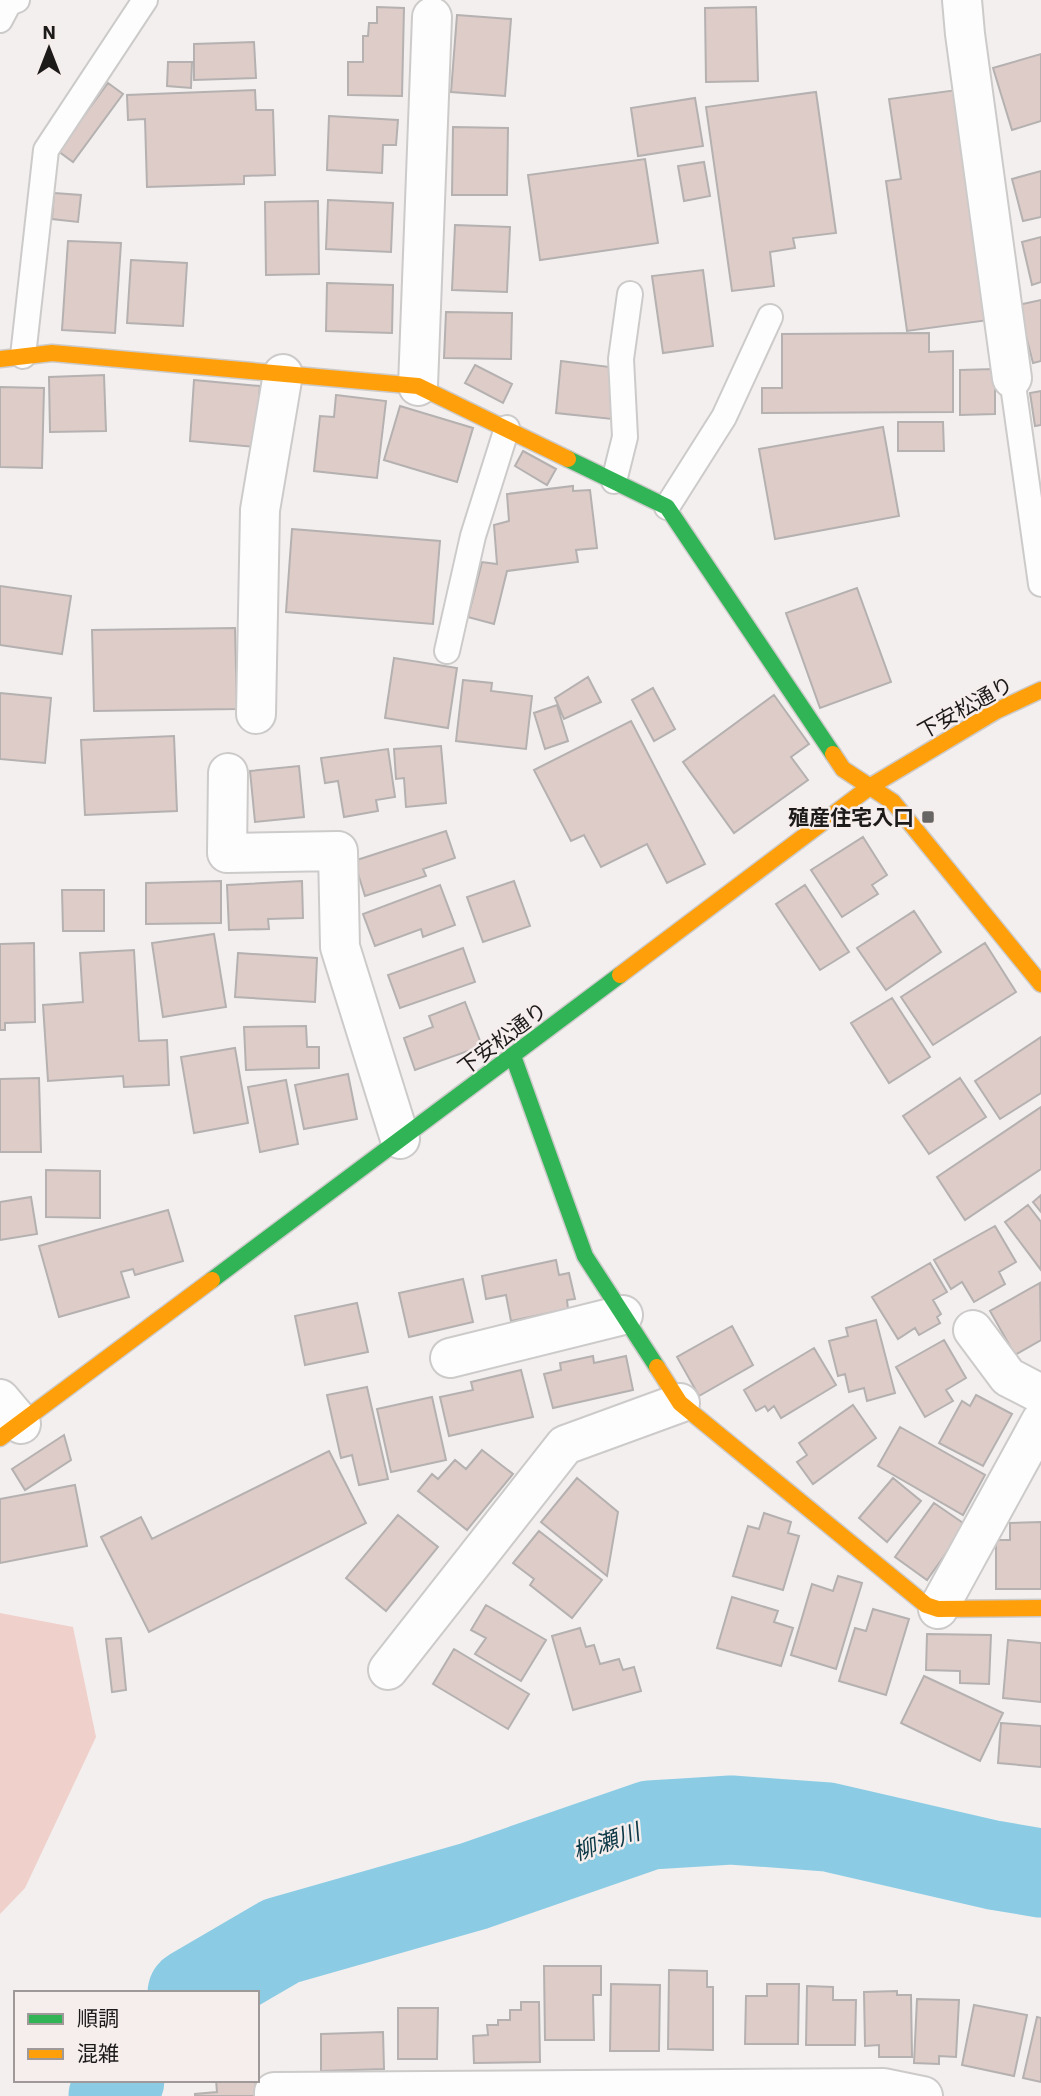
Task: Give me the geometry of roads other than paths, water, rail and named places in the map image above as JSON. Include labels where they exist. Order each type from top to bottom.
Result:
[{"type":"street","points":[[962,0],[1012,379]]},
{"type":"street","points":[[418,386],[432,17]]},
{"type":"street","points":[[12,358],[52,353],[418,386],[667,507],[843,769],[893,802],[1041,984]]},
{"type":"street","points":[[256,714],[260,510],[284,373]]},
{"type":"street","name":"下安松通り","points":[[7,1420],[400,1139],[871,786],[996,711],[1041,690]]},
{"type":"street","points":[[228,773],[227,853],[338,850],[340,947],[400,1139]]},
{"type":"street","points":[[513,1056],[585,1256],[680,1403],[926,1605],[938,1609],[1041,1608]]},
{"type":"street","points":[[450,1358],[623,1315]]},
{"type":"street","points":[[973,1330],[1007,1377],[1041,1394]]},
{"type":"street","points":[[388,1670],[565,1446],[680,1403]]},
{"type":"street","points":[[938,1609],[1041,1421]]},
{"type":"street","points":[[274,2096],[274,2092],[884,2088],[923,2096]]},
{"type":"lane","points":[[0,20],[9,4],[17,0]]},
{"type":"lane","points":[[12,358],[46,150],[145,0]]},
{"type":"lane","points":[[614,481],[625,437],[621,359],[630,294]]},
{"type":"lane","points":[[667,507],[724,418],[770,317]]},
{"type":"lane","points":[[1012,379],[1041,584]]},
{"type":"lane","points":[[447,651],[473,536],[507,428]]},
{"type":"waterway","name":"柳瀬川","points":[[195,1991],[281,1941],[474,1886],[650,1825],[731,1820],[828,1827],[993,1865],[1041,1873]]},
{"type":"waterway","name":"柳瀬川","points":[[113,2096],[119,2082]]},
{"type":"place","name":"殖産住宅入口","points":[[928,817]]}]
